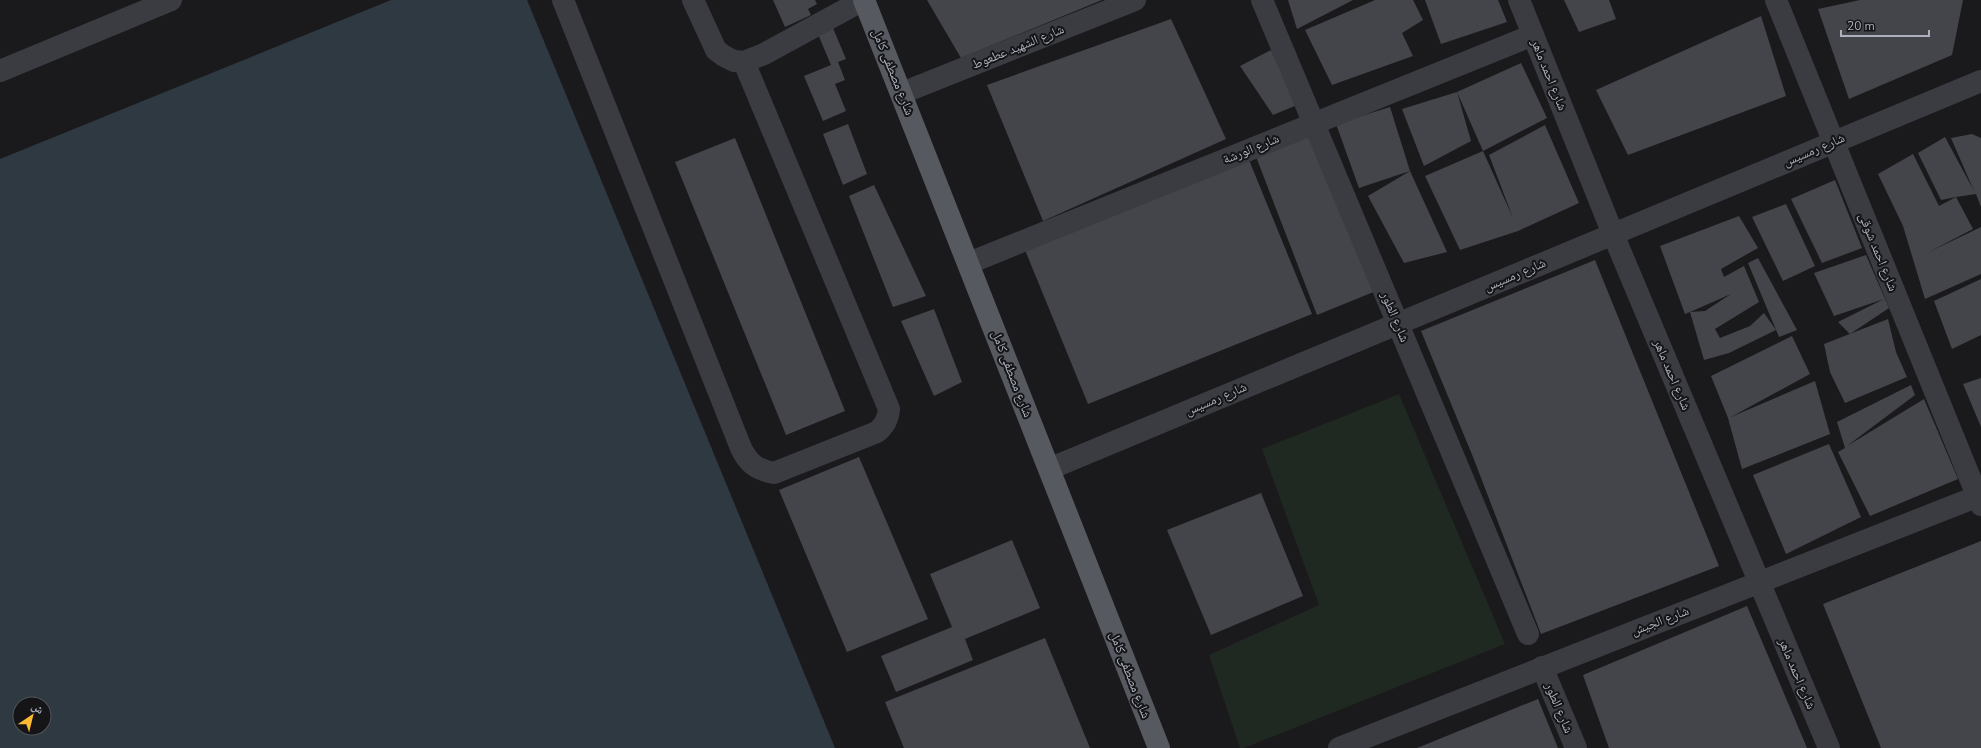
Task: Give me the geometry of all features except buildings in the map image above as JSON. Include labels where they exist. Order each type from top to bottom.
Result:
[{"type":"main road","name":"شارع مصطفى كامل","points":[[864,0],[1159,748]]},
{"type":"street","points":[[0,71],[139,6],[171,0]]},
{"type":"street","points":[[563,0],[741,448],[746,458],[753,466],[763,471],[774,473],[877,432],[884,426],[888,418],[889,409],[744,62]]},
{"type":"street","points":[[693,0],[716,50],[734,61],[744,62],[764,54],[864,0]]},
{"type":"street","name":"شارع الشهيد عطعوط","points":[[902,94],[1135,0]]},
{"type":"street","name":"شارع الطور","points":[[1262,0],[1528,634]]},
{"type":"street","name":"شارع احمد ماهر","points":[[1519,0],[1614,234],[1829,748]]},
{"type":"street","name":"شارع احمد شوقى","points":[[1776,0],[1980,498]]},
{"type":"street","name":"شارع الورشة","points":[[969,263],[1533,35]]},
{"type":"street","name":"شارع رمسيس","points":[[1049,469],[1981,81]]},
{"type":"street","name":"شارع الجيش","points":[[1339,748],[1759,582],[1980,498]]},
{"type":"street","name":"شارع الطور","points":[[1542,667],[1576,748]]},
{"type":"shaded area","points":[[391,0],[527,0],[835,748],[0,748],[0,159]]},
{"type":"shaded area","points":[[1399,394],[1505,644],[1244,748],[1240,748],[1209,655],[1319,605],[1262,449]]}]
